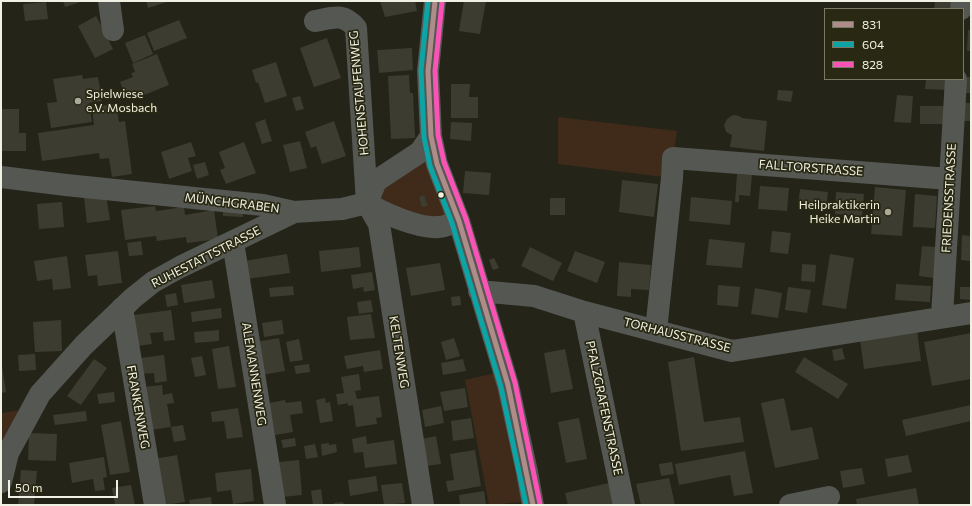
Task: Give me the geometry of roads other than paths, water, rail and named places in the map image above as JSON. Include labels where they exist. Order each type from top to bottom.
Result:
[{"type":"street","points":[[109,1],[113,30]]},
{"type":"street","points":[[435,1],[428,71],[431,136],[437,164],[459,221],[508,385],[533,505]]},
{"type":"street","name":"HOHENSTAUFENWEG","points":[[314,21],[340,17],[349,20],[356,28],[367,203]]},
{"type":"street","name":"FRIEDENSSTRASSE","points":[[942,316],[956,80]]},
{"type":"street","points":[[431,136],[420,152],[376,182],[367,203],[376,210],[423,226],[439,227],[459,221]]},
{"type":"street","name":"FALLTORSTRASSE","points":[[656,331],[673,158],[950,179]]},
{"type":"street","name":"MÜNCHGRABEN","points":[[1,177],[263,205],[294,212],[342,209],[367,203]]},
{"type":"street","name":"KELTENWEG","points":[[367,203],[379,224],[423,505]]},
{"type":"street","name":"RUHESTATTSTRASSE","points":[[1,482],[8,453],[40,394],[84,345],[122,308],[153,282],[180,267],[294,212]]},
{"type":"street","name":"ALEMANNENWEG","points":[[233,242],[275,505]]},
{"type":"street","name":"TORHAUSSTRASSE","points":[[479,291],[534,296],[584,312],[732,351],[942,316],[971,313]]},
{"type":"street","name":"FRANKENWEG","points":[[122,308],[155,505]]},
{"type":"street","name":"PFALZGRAFENSTRASSE","points":[[584,312],[624,505]]},
{"type":"street","points":[[790,505],[829,497]]},
{"type":"place","name":"Spielwiese e.V. Mosbach","points":[[78,101]]},
{"type":"place","name":"Heilpraktikerin Heike Martin","points":[[888,212]]}]
